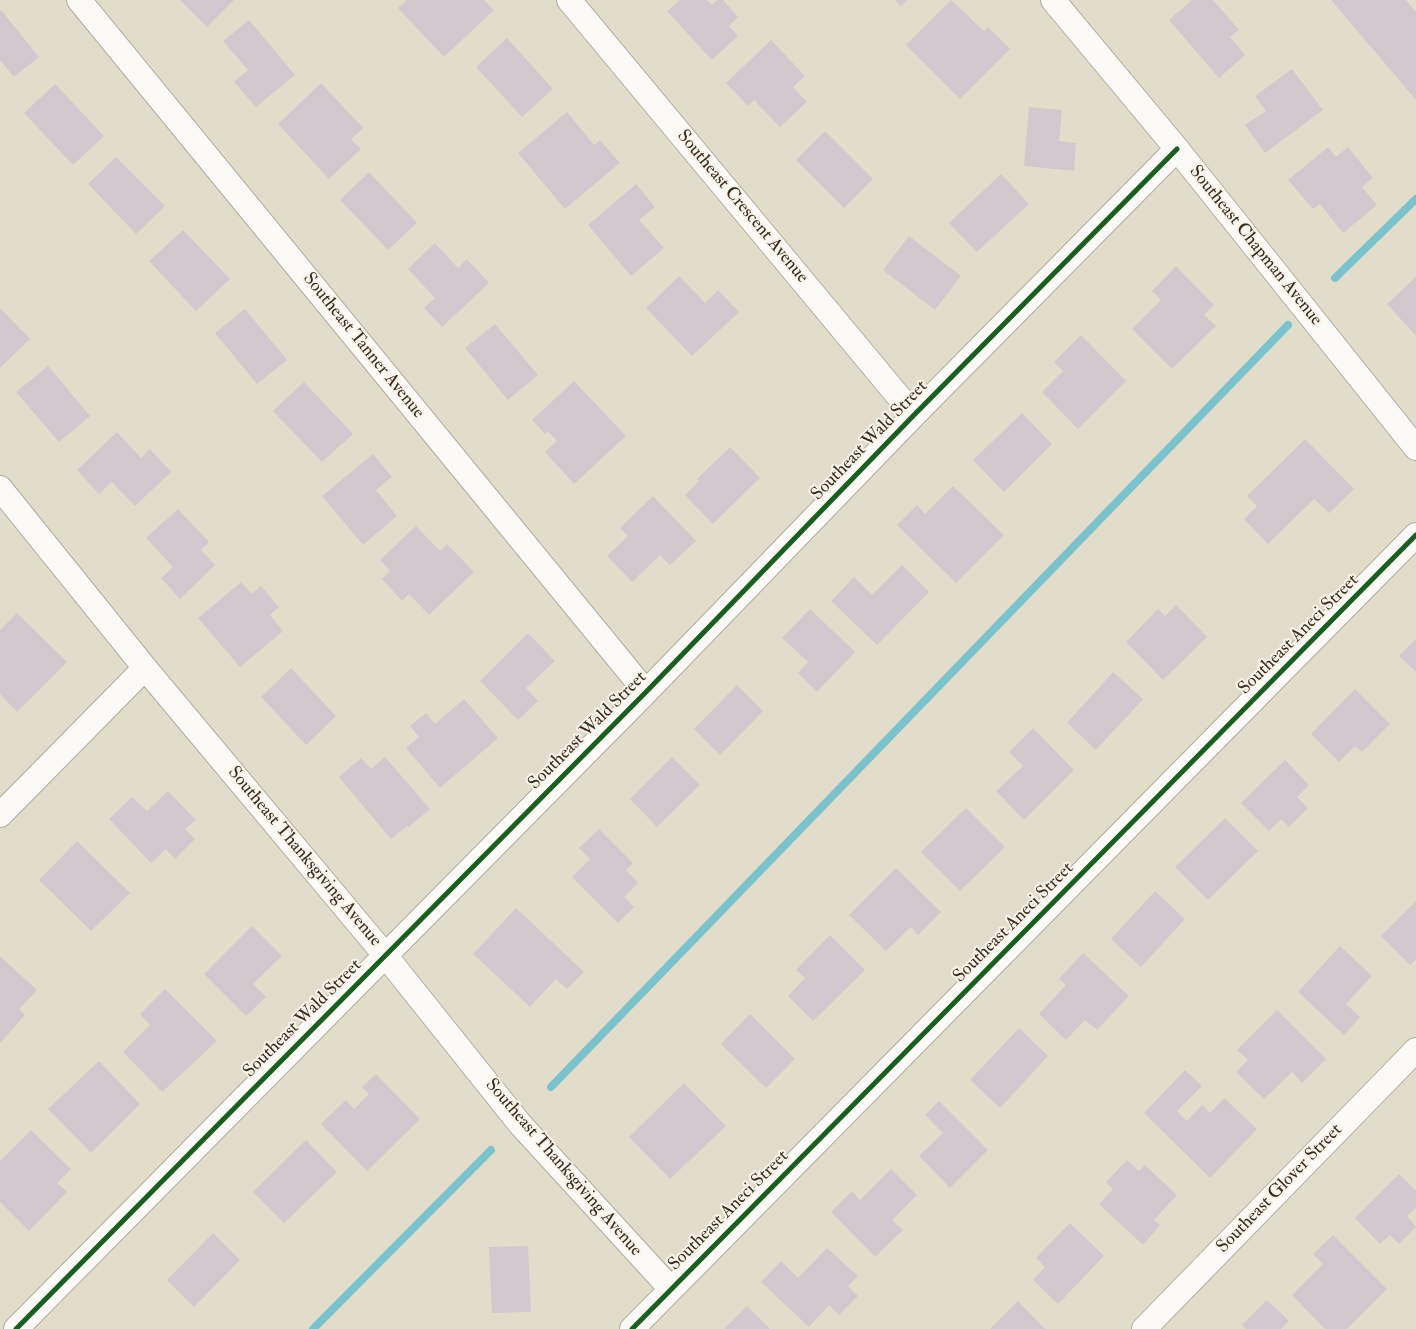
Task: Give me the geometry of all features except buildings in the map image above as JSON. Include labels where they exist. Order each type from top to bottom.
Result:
[{"type":"street","name":"Southeast Tanner Avenue","points":[[79,0],[646,692]]},
{"type":"street","name":"Southeast Crescent Avenue","points":[[569,0],[914,414]]},
{"type":"street","name":"Southeast Chapman Avenue","points":[[1053,0],[1177,149],[1416,448]]},
{"type":"street","name":"Southeast Wald Street","points":[[16,1329],[646,692],[914,414],[1177,149]]},
{"type":"street","name":"Southeast Thanksgiving Avenue","points":[[0,488],[145,668],[386,955],[520,1124],[671,1289]]},
{"type":"street","name":"Southeast Aneci Street","points":[[632,1329],[1416,536]]},
{"type":"street","points":[[0,815],[145,668]]},
{"type":"street","name":"Southeast Glover Street","points":[[1144,1329],[1416,1050]]},
{"type":"waterway","points":[[1335,278],[1416,199]]},
{"type":"waterway","points":[[551,1087],[1288,325]]},
{"type":"waterway","points":[[313,1329],[491,1150]]},
{"type":"cycle path","points":[[16,1329],[646,692],[914,415],[1177,149]]},
{"type":"cycle path","points":[[632,1329],[1416,535]]}]
